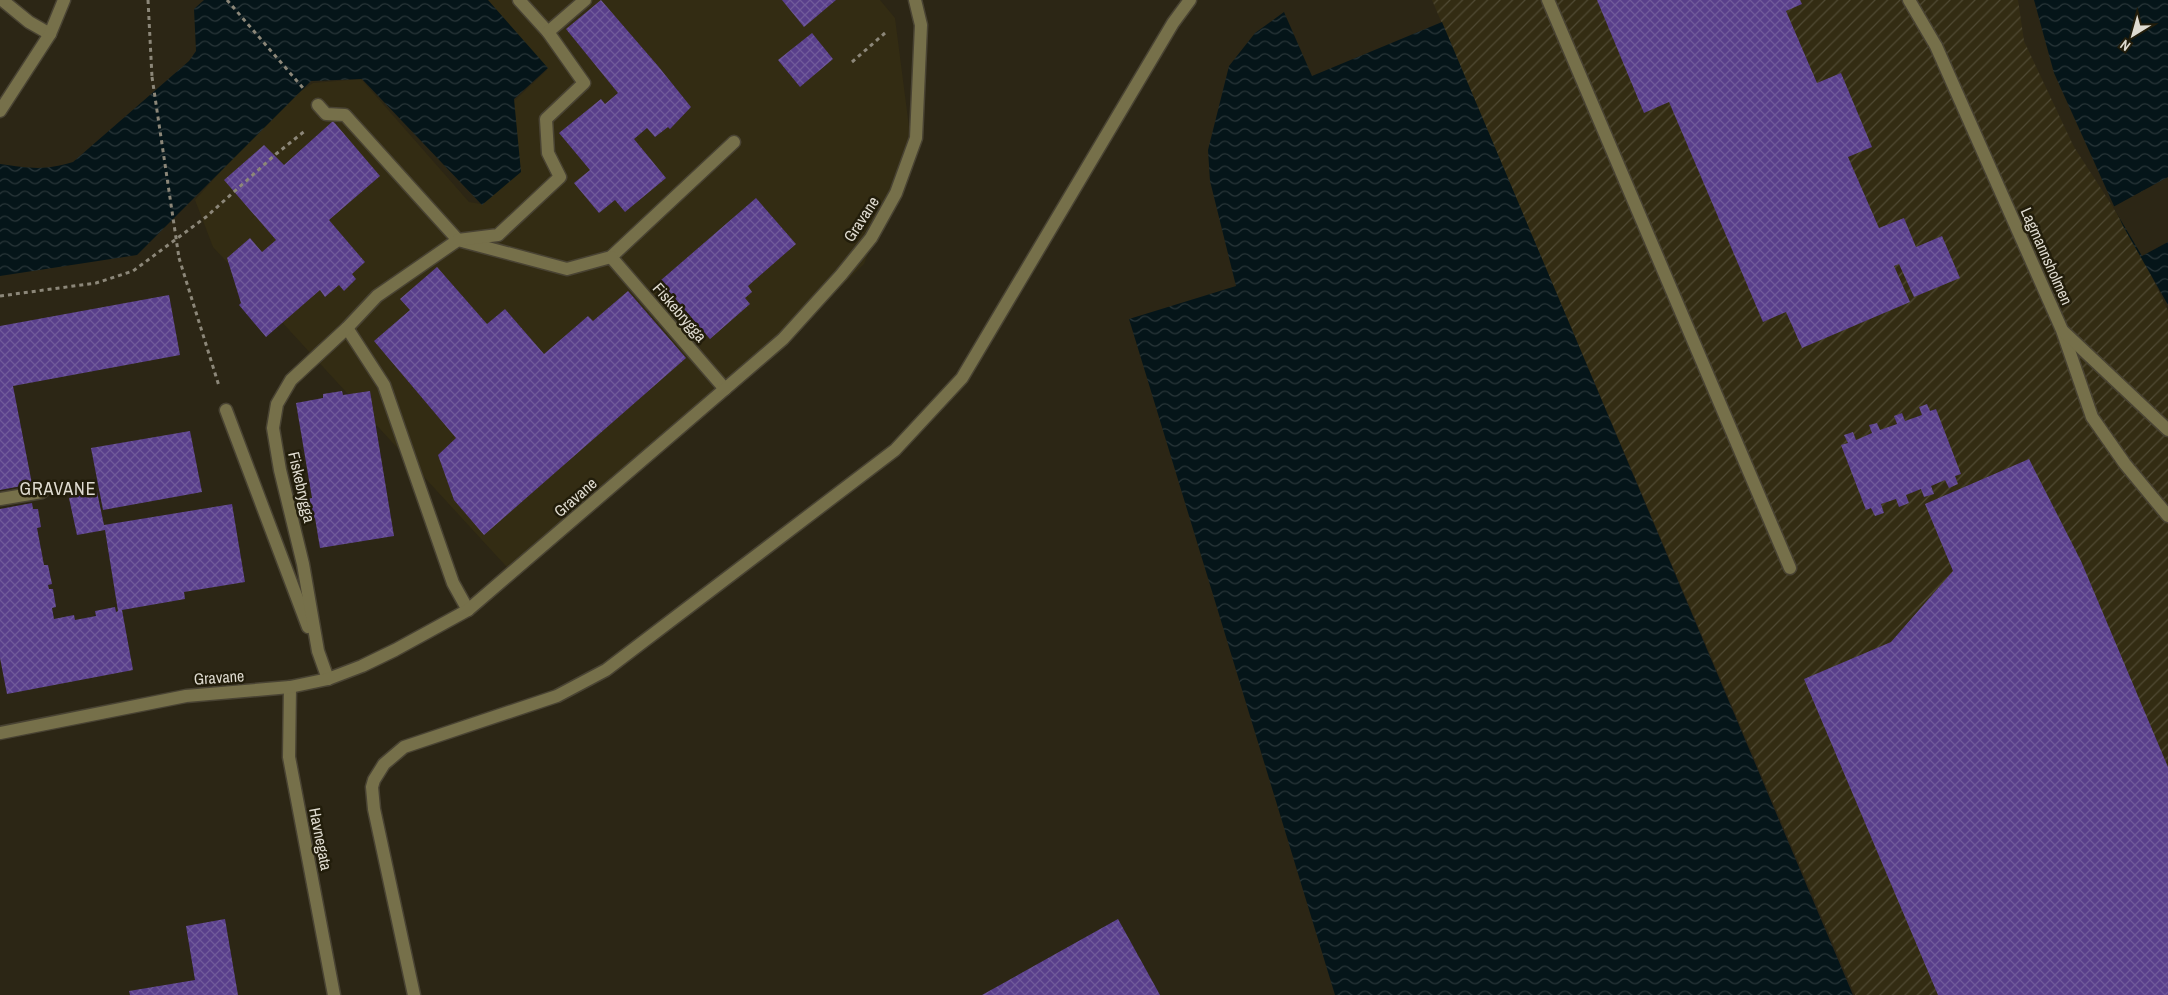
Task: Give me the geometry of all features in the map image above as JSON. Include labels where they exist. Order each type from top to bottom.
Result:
[{"type":"street","points":[[2,0],[17,14],[50,34]]},
{"type":"street","points":[[0,111],[50,34],[64,0]]},
{"type":"street","name":"Fiskebrygga","points":[[328,679],[318,651],[303,564],[280,470],[273,428],[277,404],[291,380],[347,328],[377,296],[458,240],[498,235],[560,177],[548,153],[546,119],[584,83],[548,32],[519,0]]},
{"type":"street","points":[[548,32],[585,0]]},
{"type":"street","name":"Gravane","points":[[0,733],[186,696],[290,687],[328,679],[362,666],[395,650],[468,610],[783,339],[841,275],[870,238],[896,193],[916,138],[921,25],[915,0]]},
{"type":"street","points":[[414,995],[374,809],[372,787],[384,764],[404,747],[557,696],[606,670],[895,450],[962,378],[1173,23],[1190,0]]},
{"type":"street","points":[[1548,0],[1790,568]]},
{"type":"street","name":"Lagmannsholmen","points":[[1909,0],[1936,46],[2062,330],[2092,417],[2125,464],[2168,516]]},
{"type":"street","points":[[322,110],[345,115],[458,240],[567,269],[611,257],[734,142]]},
{"type":"street","name":"Fiskebrygga","points":[[611,257],[725,389]]},
{"type":"street","points":[[347,328],[384,385],[453,583],[468,610]]},
{"type":"street","points":[[2062,330],[2168,430]]},
{"type":"street","points":[[226,410],[328,679]]},
{"type":"street","points":[[0,499],[42,492]]},
{"type":"street","name":"Havnegata","points":[[290,687],[289,756],[334,995]]},
{"type":"path","points":[[148,0],[152,77],[179,258],[226,410]]},
{"type":"path","points":[[0,296],[96,283],[133,271],[206,217],[322,110],[226,0]]},
{"type":"path","points":[[852,62],[885,33]]},
{"type":"shaded area","points":[[488,0],[880,0],[895,18],[911,142],[864,264],[792,334],[515,576],[213,247],[195,200],[280,105],[313,83],[361,79],[469,202],[481,204],[521,171],[509,158],[514,101],[547,70]]},
{"type":"shaded area","points":[[1432,0],[2018,0],[2024,41],[2074,147],[2142,256],[2168,311],[2168,995],[1855,995]]},
{"type":"water","points":[[204,0],[488,0],[548,68],[514,99],[521,172],[482,205],[362,79],[311,81],[137,255],[0,276],[0,164],[36,168],[53,167],[73,162],[189,61],[196,51],[194,9]]},
{"type":"water","points":[[2034,0],[2168,0],[2168,305],[2123,226],[2054,73]]},
{"type":"water","points":[[1284,12],[1312,76],[1442,22],[1853,995],[1335,995],[1129,319],[1236,286],[1210,181],[1208,150],[1229,66],[1255,33]]},
{"type":"pier","points":[[2168,177],[2168,242],[2142,256],[2113,207]]},
{"type":"building","points":[[601,0],[691,107],[670,129],[668,127],[655,137],[647,128],[634,139],[666,178],[625,212],[615,200],[599,213],[574,183],[590,170],[559,133],[601,99],[605,104],[618,93],[566,29]]},
{"type":"building","points":[[782,0],[836,0],[804,27]]},
{"type":"building","points":[[1597,0],[1800,0],[1802,4],[1786,11],[1817,83],[1841,73],[1872,147],[1848,157],[1879,228],[1904,218],[1916,247],[1942,236],[1960,278],[1914,297],[1899,264],[1894,266],[1910,302],[1802,348],[1786,312],[1763,322],[1669,102],[1644,113]]},
{"type":"building","points":[[812,33],[833,59],[800,87],[778,60]]},
{"type":"building","points":[[333,121],[380,176],[329,220],[365,262],[352,274],[356,279],[344,291],[339,285],[325,297],[320,290],[266,337],[239,305],[241,303],[227,258],[250,238],[262,252],[276,240],[224,180],[264,145],[284,165]]},
{"type":"building","points":[[756,198],[796,244],[748,286],[752,292],[745,298],[750,304],[710,339],[660,281]]},
{"type":"building","points":[[437,267],[487,324],[505,309],[544,354],[588,316],[593,321],[628,291],[686,358],[484,535],[454,500],[438,455],[456,438],[374,341],[410,310],[400,299]]},
{"type":"building","points":[[169,295],[180,355],[13,386],[32,484],[0,490],[0,326]]},
{"type":"building","points":[[342,391],[343,395],[370,391],[394,536],[320,548],[315,518],[301,520],[298,500],[312,498],[296,403],[323,398],[323,394]]},
{"type":"building","points":[[1927,404],[1930,411],[1936,409],[1961,474],[1955,476],[1958,484],[1949,488],[1945,480],[1931,486],[1934,494],[1924,497],[1921,489],[1906,495],[1909,503],[1899,507],[1896,499],[1881,504],[1884,513],[1875,516],[1871,508],[1866,510],[1841,445],[1848,443],[1844,435],[1853,432],[1856,440],[1872,433],[1869,425],[1877,423],[1880,430],[1897,424],[1894,416],[1902,413],[1905,421],[1922,415],[1919,407]]},
{"type":"building","points":[[190,431],[202,492],[103,510],[91,448]]},
{"type":"building","points":[[2029,459],[2081,561],[2168,767],[2168,995],[1938,995],[1804,679],[1891,642],[1953,571],[1925,504]]},
{"type":"building","points":[[97,492],[104,525],[232,504],[245,582],[184,592],[185,599],[122,610],[133,670],[7,694],[0,658],[0,509],[32,503],[33,509],[38,509],[41,527],[37,528],[44,565],[48,565],[52,584],[48,585],[49,589],[53,589],[56,607],[52,608],[54,619],[74,615],[75,620],[96,616],[95,611],[115,607],[116,612],[118,611],[105,530],[77,535],[69,498]]},
{"type":"building","points":[[225,919],[238,995],[130,995],[129,991],[195,980],[186,926]]},
{"type":"building","points":[[1118,919],[1160,995],[982,995]]},
{"type":"district","name":"GRAVANE","points":[[58,488]]}]
